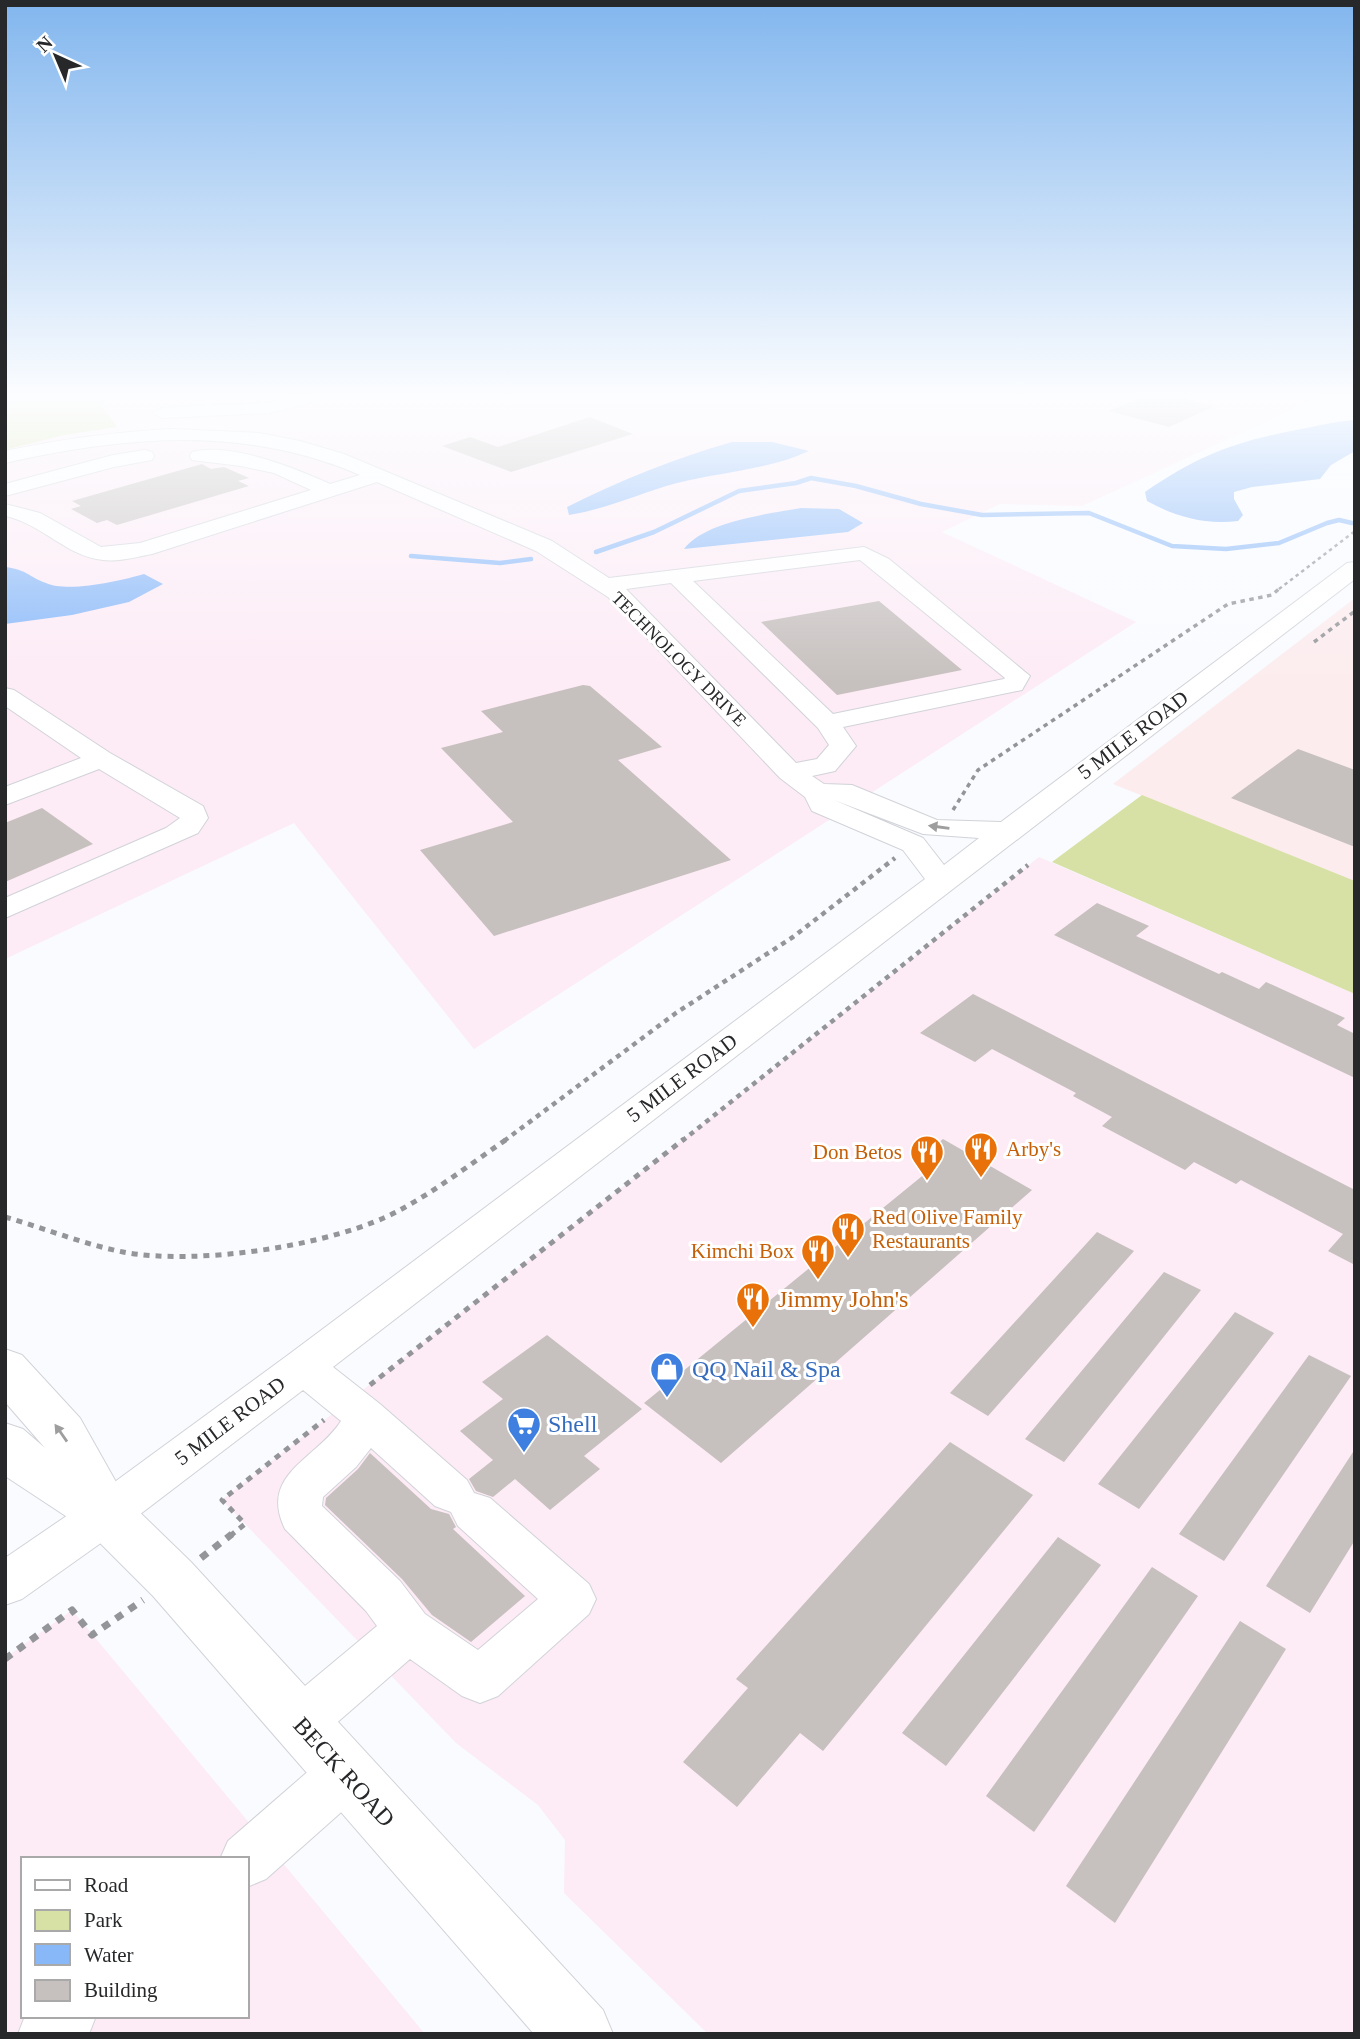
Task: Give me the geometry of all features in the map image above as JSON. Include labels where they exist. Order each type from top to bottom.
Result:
[{"type":"main road","name":"BECK ROAD","points":[[5,1368],[62,1432],[106,1514]]},
{"type":"main road","name":"BECK ROAD","points":[[5,1444],[17,1457],[106,1514],[172,1579],[579,2034]]},
{"type":"street","points":[[5,510],[35,516],[96,553],[121,554],[327,493]]},
{"type":"street","name":"TECHNOLOGY DRIVE","points":[[421,493],[544,546],[615,592],[790,772],[818,793],[842,791],[923,836],[1007,831]]},
{"type":"street","points":[[604,585],[864,553],[1018,676],[1013,685],[827,723]]},
{"type":"street","name":"5 MILE ROAD","points":[[5,1584],[106,1514],[303,1367],[1355,568]]},
{"type":"street","points":[[676,576],[827,723],[843,746],[826,765],[790,772]]},
{"type":"street","points":[[5,695],[101,759],[193,812],[194,818],[188,827],[176,834],[5,909]]},
{"type":"street","points":[[5,797],[101,759]]},
{"type":"street","name":"TECHNOLOGY DRIVE","points":[[923,836],[942,881]]},
{"type":"street","points":[[303,1367],[357,1408],[572,1599],[480,1679],[408,1630],[383,1596],[300,1515],[297,1504],[300,1490],[348,1447],[357,1408]]},
{"type":"street","points":[[299,1723],[408,1630]]},
{"type":"street","points":[[248,1859],[346,1773]]},
{"type":"street","points":[[47,2034],[65,2018]]},
{"type":"path","points":[[5,1217],[123,1252],[177,1256],[279,1248],[330,1237],[399,1211],[513,1135],[676,1013],[793,937],[951,813],[978,770],[1228,604],[1272,595],[1355,531]]},
{"type":"path","points":[[1314,642],[1355,611]]},
{"type":"path","points":[[5,1658],[72,1611],[92,1634],[245,1524],[222,1500],[357,1408],[1028,865]]},
{"type":"shaded area","points":[[5,493],[1110,493],[1082,506],[1000,504],[942,532],[1136,622],[474,1049],[294,823],[5,959]]},
{"type":"shaded area","points":[[1355,598],[1355,881],[1113,784]]},
{"type":"shaded area","points":[[1039,857],[1355,994],[1355,2034],[708,2034],[564,1893],[565,1840],[538,1805],[456,1743],[222,1500],[744,1092]]},
{"type":"shaded area","points":[[72,1610],[425,2034],[5,2034],[5,1658]]},
{"type":"green space","points":[[1142,795],[1355,881],[1355,994],[1052,862]]},
{"type":"water","points":[[595,493],[646,493],[569,515],[567,507]]},
{"type":"water","points":[[1145,493],[1234,493],[1234,499],[1243,515],[1238,521],[1214,522],[1191,518],[1147,501]]},
{"type":"water","points":[[801,508],[839,509],[863,523],[848,532],[684,549],[694,539],[722,525]]},
{"type":"water","points":[[5,567],[56,586],[94,585],[144,574],[163,584],[129,602],[72,615],[5,624]]},
{"type":"building","points":[[100,493],[225,493],[117,525],[107,520],[97,523],[71,509],[81,506],[72,501]]},
{"type":"building","points":[[879,601],[962,670],[837,695],[761,622]]},
{"type":"building","points":[[583,685],[590,686],[662,747],[618,760],[731,860],[494,936],[420,850],[513,822],[441,748],[503,732],[481,711]]},
{"type":"building","points":[[1298,749],[1355,770],[1355,847],[1231,798]]},
{"type":"building","points":[[42,808],[93,844],[5,882],[5,823]]},
{"type":"building","points":[[1097,903],[1149,926],[1136,936],[1219,974],[1222,972],[1259,989],[1266,982],[1345,1018],[1337,1025],[1355,1034],[1355,1078],[1054,935]]},
{"type":"building","points":[[973,994],[1355,1190],[1355,1265],[1328,1251],[1343,1234],[1241,1180],[1236,1184],[1194,1162],[1185,1170],[1102,1126],[1112,1117],[1073,1096],[1076,1093],[992,1049],[975,1062],[920,1033]]},
{"type":"building","points":[[943,1139],[1032,1190],[721,1463],[644,1403],[932,1168],[918,1159]]},
{"type":"building","points":[[1097,1232],[1134,1251],[988,1416],[950,1393]]},
{"type":"building","points":[[1164,1272],[1201,1290],[1064,1462],[1025,1439]]},
{"type":"building","points":[[1235,1312],[1274,1333],[1139,1509],[1098,1484]]},
{"type":"building","points":[[547,1335],[642,1409],[584,1456],[600,1469],[550,1510],[515,1479],[493,1497],[476,1491],[469,1479],[493,1460],[460,1431],[503,1399],[482,1382]]},
{"type":"building","points":[[1309,1355],[1351,1376],[1224,1561],[1179,1534]]},
{"type":"building","points":[[950,1442],[1033,1495],[823,1751],[800,1733],[737,1807],[683,1762],[748,1688],[736,1679]]},
{"type":"building","points":[[1355,1449],[1355,1540],[1310,1613],[1266,1586]]},
{"type":"building","points":[[370,1453],[431,1509],[449,1514],[456,1527],[453,1529],[525,1596],[471,1642],[432,1615],[402,1579],[325,1505],[326,1498],[358,1469]]},
{"type":"building","points":[[1058,1537],[1101,1565],[946,1766],[902,1733]]},
{"type":"building","points":[[1152,1567],[1198,1596],[1034,1832],[986,1796]]},
{"type":"building","points":[[1240,1621],[1286,1649],[1115,1923],[1066,1886]]},
{"type":"waterway","points":[[596,552],[654,532],[735,493]]},
{"type":"waterway","points":[[882,493],[921,504],[982,515],[1089,513],[1172,546],[1226,549],[1279,543],[1327,523],[1339,520],[1352,523]]},
{"type":"waterway","points":[[411,556],[500,563],[531,559]]},
{"type":"place","name":"Arby's","points":[[981,1179]]},
{"type":"place","name":"Don Betos","points":[[927,1182]]},
{"type":"place","name":"Red Olive Family Restaurants","points":[[848,1259]]},
{"type":"place","name":"Kimchi Box","points":[[818,1281]]},
{"type":"place","name":"Jimmy John's","points":[[753,1329]]},
{"type":"place","name":"QQ Nail & Spa","points":[[667,1399]]},
{"type":"place","name":"Shell","points":[[524,1454]]}]
